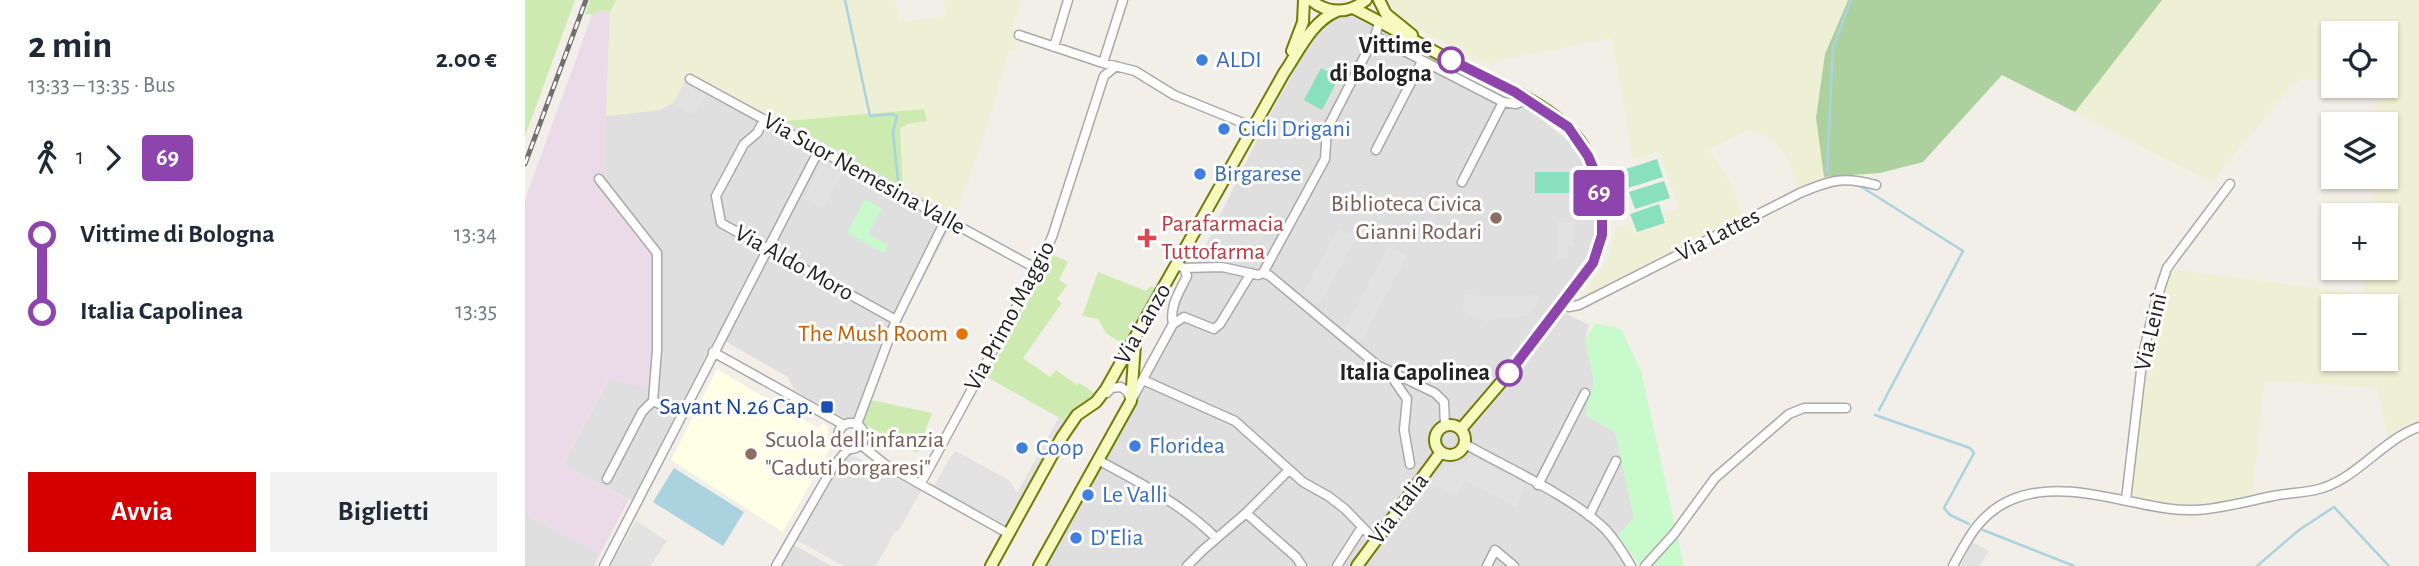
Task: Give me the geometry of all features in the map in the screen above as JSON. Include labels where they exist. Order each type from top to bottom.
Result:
[{"type":"street","points":[[1054,47],[1068,0]]},
{"type":"street","points":[[1103,63],[1123,0]]},
{"type":"street","name":"Via Lanzo","points":[[1284,73],[1303,22],[1304,0]]},
{"type":"street","points":[[1311,0],[1321,7],[1337,11],[1353,8],[1366,0]]},
{"type":"street","points":[[1379,0],[1386,15],[1424,46]]},
{"type":"street","points":[[1353,8],[1527,100],[1568,127],[1580,141],[1594,170],[1602,212],[1602,235],[1593,263],[1461,429]]},
{"type":"street","name":"Via Lanzo","points":[[993,566],[1062,437],[1077,415],[1096,402],[1107,387],[1180,266],[1284,73],[1318,24],[1324,17],[1337,11]]},
{"type":"street","points":[[1180,266],[1222,268],[1258,275],[1263,272],[1325,159],[1327,129],[1375,36],[1379,23]]},
{"type":"street","points":[[1019,35],[1143,74],[1174,94],[1253,127]]},
{"type":"street","points":[[1375,36],[1503,102],[1516,104],[1527,100]]},
{"type":"street","points":[[1376,150],[1422,61]]},
{"type":"street","name":"Via Primo Maggio","points":[[921,483],[1052,237],[1104,76],[1116,66]]},
{"type":"street","name":"Via Suor Nemesina Valle","points":[[690,79],[1037,269]]},
{"type":"street","points":[[1462,182],[1503,102]]},
{"type":"street","name":"Via Aldo Moro","points":[[764,120],[757,133],[744,144],[716,196],[721,223],[896,320]]},
{"type":"street","points":[[604,566],[819,150]]},
{"type":"street","name":"Via Lattes","points":[[1563,304],[1569,307],[1579,305],[1826,182],[1851,178],[1876,185]]},
{"type":"street","points":[[599,179],[657,253],[657,350],[653,401],[642,412],[607,480]]},
{"type":"street","name":"Via Leinì","points":[[2126,500],[2143,354],[2155,301],[2167,268],[2230,184]]},
{"type":"street","points":[[857,424],[896,320],[946,219]]},
{"type":"street","name":"Via Lanzo","points":[[1040,563],[1173,324],[1172,306],[1187,275],[1180,266]]},
{"type":"street","points":[[1263,272],[1387,371],[1435,393],[1444,402],[1445,426]]},
{"type":"street","points":[[1173,324],[1184,317],[1214,329],[1220,324],[1251,273]]},
{"type":"street","points":[[1131,401],[1132,357],[1136,338]]},
{"type":"street","points":[[713,352],[844,425],[857,424]]},
{"type":"street","points":[[1387,371],[1407,399],[1404,429],[1410,464]]},
{"type":"street","points":[[1143,380],[1235,421],[1303,482],[1345,509],[1375,540]]},
{"type":"street","points":[[1107,387],[1112,384],[1124,385],[1129,389],[1131,401]]},
{"type":"street","points":[[993,566],[1071,428],[1083,414],[1096,406],[1111,388],[1125,388],[1129,401],[1040,563]]},
{"type":"street","points":[[1538,485],[1585,393]]},
{"type":"street","points":[[653,401],[682,414]]},
{"type":"street","points":[[1645,566],[1674,534],[1715,478],[1789,414],[1804,408],[1846,408]]},
{"type":"street","points":[[857,424],[864,433],[861,444]]},
{"type":"street","points":[[776,566],[844,446],[839,431],[844,425]]},
{"type":"street","points":[[1453,425],[1461,429],[1465,444],[1455,454],[1445,455],[1436,445],[1436,436],[1445,426],[1453,425]]},
{"type":"street","points":[[1952,566],[1979,524],[2007,503],[2023,496],[2060,490],[2164,509],[2195,510],[2318,489],[2359,467],[2402,433],[2419,427]]},
{"type":"street","points":[[844,446],[861,444],[886,465],[1009,534]]},
{"type":"street","points":[[1465,444],[1589,516],[1606,531],[1631,566]]},
{"type":"street","name":"Via Italia","points":[[1357,566],[1441,452]]},
{"type":"street","points":[[1098,460],[1200,521],[1216,538]]},
{"type":"street","points":[[1589,516],[1616,461]]},
{"type":"street","points":[[1187,566],[1289,470]]},
{"type":"street","points":[[1246,513],[1296,557],[1302,566]]},
{"type":"street","name":"Via Italia","points":[[1338,566],[1362,527]]},
{"type":"street","points":[[1487,566],[1495,550],[1514,566]]},
{"type":"shaded area","points":[[616,0],[895,0],[900,22],[945,16],[944,0],[1022,0],[1013,28],[1018,30],[1014,51],[1009,50],[990,118],[956,216],[903,187],[900,129],[907,124],[926,121],[924,109],[785,121],[687,78],[673,103],[659,110],[606,116],[610,12]]},
{"type":"shaded area","points":[[1388,0],[1848,0],[1825,54],[1816,118],[1824,177],[1797,190],[1790,162],[1775,142],[1751,129],[1709,150],[1731,183],[1745,219],[1580,300],[1606,263],[1616,227],[1631,223],[1636,234],[1667,223],[1664,213],[1679,208],[1659,152],[1633,159],[1612,38],[1496,61],[1492,67],[1398,17]]},
{"type":"shaded area","points":[[2162,0],[2419,0],[2419,425],[2388,438],[2377,388],[2265,381],[2252,496],[2201,504],[2170,504],[2135,498],[2130,492],[2143,372],[2159,301],[2171,269],[2363,294],[2365,280],[2398,280],[2398,203],[2374,203],[2373,189],[2398,189],[2398,112],[2375,112],[2377,98],[2398,98],[2398,21],[2321,21],[2321,82],[2301,79],[2291,87],[2211,182],[2075,112]]},
{"type":"shaded area","points":[[599,10],[610,12],[605,169],[595,177],[655,255],[654,378],[649,389],[608,379],[563,465],[629,500],[600,554],[525,514],[525,199],[592,15]]},
{"type":"shaded area","points":[[1361,16],[1528,108],[1577,148],[1591,184],[1596,227],[1591,250],[1554,302],[1569,315],[1589,325],[1585,340],[1594,382],[1585,415],[1615,432],[1634,518],[1611,543],[1629,566],[1046,566],[1107,448],[1267,119],[1319,27],[1330,18]]},
{"type":"shaded area","points":[[687,78],[785,121],[956,216],[906,311],[862,423],[842,417],[794,390],[788,377],[716,336],[632,501],[563,465],[609,378],[649,389],[640,232],[594,177],[606,116],[659,110]]},
{"type":"shaded area","points":[[687,78],[708,89],[694,115],[673,103]]},
{"type":"shaded area","points":[[822,164],[841,174],[823,208],[804,198]]},
{"type":"shaded area","points":[[1557,222],[1573,223],[1573,246],[1567,246],[1567,259],[1557,258]]},
{"type":"shaded area","points":[[1338,229],[1356,238],[1320,304],[1302,295]]},
{"type":"shaded area","points":[[1388,247],[1407,256],[1362,340],[1344,330]]},
{"type":"shaded area","points":[[1464,295],[1542,295],[1528,316],[1498,318],[1487,322],[1463,311]]},
{"type":"shaded area","name":"Scuola dell'infanzia \"Caduti borgaresi\"","points":[[717,369],[769,400],[771,407],[784,409],[819,428],[823,423],[828,426],[828,441],[831,447],[783,532],[671,460]]},
{"type":"shaded area","points":[[1059,417],[1067,422],[1009,527],[934,486],[956,451],[1010,481],[1017,493]]},
{"type":"shaded area","points":[[850,454],[921,491],[876,566],[844,566],[796,540],[843,458]]},
{"type":"shaded area","points":[[1472,456],[1526,485],[1516,507],[1465,480],[1456,498],[1431,483],[1444,467],[1463,464]]},
{"type":"shaded area","points":[[525,514],[600,554],[594,566],[525,566]]},
{"type":"shaded area","points":[[636,521],[667,541],[650,566],[610,566]]},
{"type":"shaded area","points":[[1972,542],[1989,551],[1980,566],[1960,566]]},
{"type":"shaded area","points":[[794,545],[831,566],[783,566]]},
{"type":"green space","points":[[525,0],[575,0],[525,136]]},
{"type":"green space","points":[[590,0],[616,0],[610,12],[600,10],[592,15],[585,14]]},
{"type":"green space","points":[[1848,0],[2162,0],[2075,112],[2002,75],[1923,162],[1880,173],[1824,177],[1816,118],[1825,54]]},
{"type":"green space","points":[[1321,68],[1339,77],[1322,110],[1304,100]]},
{"type":"green space","points":[[924,109],[927,121],[907,124],[900,129],[903,187],[785,121]]},
{"type":"green space","points":[[1657,159],[1663,177],[1628,188],[1623,170]]},
{"type":"green space","points":[[1535,172],[1580,172],[1581,193],[1535,193]]},
{"type":"green space","points":[[1664,181],[1670,198],[1635,209],[1629,192]]},
{"type":"green space","points":[[865,199],[882,208],[868,234],[888,245],[884,253],[847,233]]},
{"type":"green space","points":[[1659,204],[1665,223],[1637,232],[1630,214]]},
{"type":"green space","points":[[1053,255],[1068,262],[1059,280],[1067,285],[1057,299],[1062,303],[1023,358],[1050,377],[1056,370],[1077,385],[1079,383],[1095,393],[1067,422],[987,377]]},
{"type":"green space","points":[[1098,272],[1146,291],[1151,286],[1157,289],[1124,345],[1106,333],[1098,319],[1082,316]]},
{"type":"green space","points":[[1595,323],[1621,329],[1641,371],[1684,566],[1640,566],[1618,535],[1634,518],[1615,432],[1585,415],[1594,382],[1585,340]]},
{"type":"green space","points":[[871,400],[932,413],[917,453],[862,423]]},
{"type":"water","points":[[674,468],[744,512],[723,546],[653,502]]},
{"type":"waterway","points":[[845,0],[870,116],[897,116],[893,132],[898,180]]},
{"type":"waterway","points":[[1827,172],[1833,47],[1851,0]]},
{"type":"waterway","points":[[1830,187],[1840,184]]},
{"type":"waterway","points":[[1857,184],[1963,251],[1879,410]]},
{"type":"waterway","points":[[1875,415],[1970,448],[1974,453],[1944,508],[1950,515],[1969,524]]},
{"type":"waterway","points":[[2257,566],[2299,530],[2334,507],[2389,566]]},
{"type":"waterway","points":[[1983,530],[2074,566]]},
{"type":"railway","points":[[525,164],[586,0]]},
{"type":"bus line","name":"69","points":[[1451,60],[1515,92],[1568,127],[1580,141],[1594,170],[1602,212],[1600,244],[1588,272],[1509,373]]},
{"type":"place","name":"ALDI","points":[[1202,60]]},
{"type":"place","name":"Vittime di Bologna","points":[[1451,60]]},
{"type":"place","name":"Cicli Drigani","points":[[1224,129]]},
{"type":"place","name":"Birgarese","points":[[1200,174]]},
{"type":"place","name":"Biblioteca Civica Gianni Rodari","points":[[1496,218]]},
{"type":"place","name":"Parafarmacia Tuttofarma","points":[[1147,238]]},
{"type":"place","name":"The Mush Room","points":[[962,334]]},
{"type":"place","name":"Italia Capolinea","points":[[1509,373]]},
{"type":"place","name":"Savant N.26 Cap.","points":[[827,407]]},
{"type":"place","name":"Floridea","points":[[1135,446]]},
{"type":"place","name":"Coop","points":[[1022,448]]},
{"type":"place","name":"Scuola dell'infanzia \"Caduti borgaresi\"","points":[[751,454]]},
{"type":"place","name":"Le Valli","points":[[1088,495]]},
{"type":"place","name":"D'Elia","points":[[1076,538]]}]
